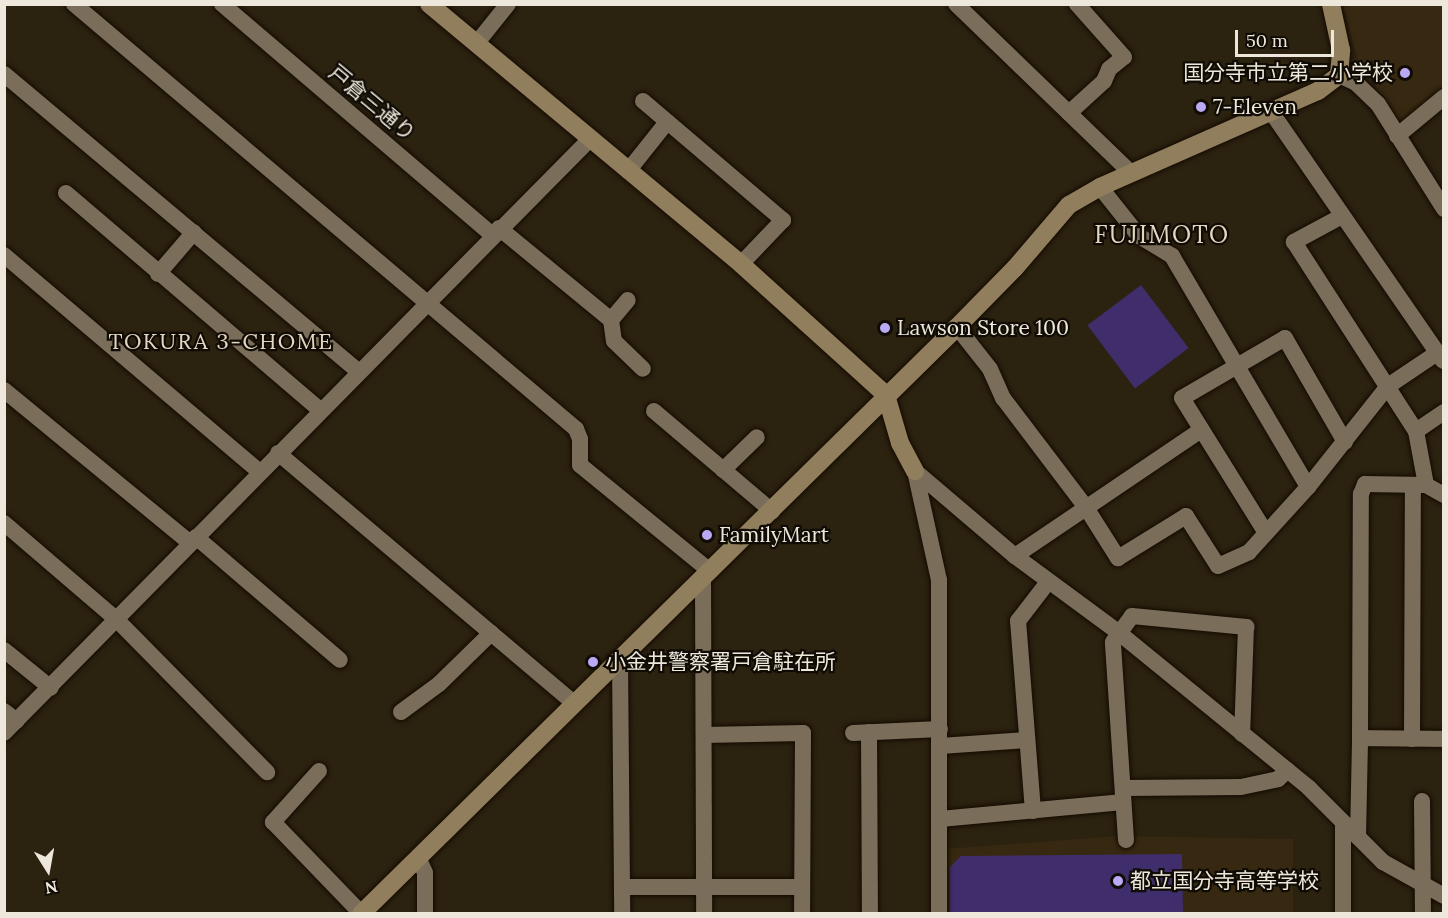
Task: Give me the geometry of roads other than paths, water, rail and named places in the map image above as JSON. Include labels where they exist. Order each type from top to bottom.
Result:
[{"type":"street","points":[[74,4],[576,429],[580,439],[580,465],[706,574],[704,914]]},
{"type":"street","name":"戸倉三通り","points":[[222,4],[496,232],[611,320]]},
{"type":"street","points":[[429,4],[741,264],[886,394],[900,443],[915,471],[939,580],[939,914]]},
{"type":"street","points":[[476,44],[508,4]]},
{"type":"street","points":[[956,4],[1131,173]]},
{"type":"street","points":[[1069,113],[1104,81],[1109,69],[1124,57],[1077,4]]},
{"type":"street","points":[[319,771],[273,822],[361,914],[1016,268],[1069,206],[1100,187],[1318,91],[1339,75],[1341,50],[1331,4]]},
{"type":"street","points":[[4,74],[359,372]]},
{"type":"street","points":[[1339,75],[1369,93],[1443,209]]},
{"type":"street","points":[[1397,136],[1443,97]]},
{"type":"street","points":[[643,101],[783,220],[741,264]]},
{"type":"street","points":[[957,327],[990,369],[1004,398],[1085,506],[1118,558],[1186,516],[1218,566],[1249,552],[1346,442],[1388,386],[1440,357],[1272,113]]},
{"type":"street","points":[[628,171],[667,122]]},
{"type":"street","points":[[4,734],[11,716],[51,688],[278,453],[590,139]]},
{"type":"street","points":[[1100,187],[1138,236],[1172,256],[1308,487]]},
{"type":"street","points":[[66,193],[321,411]]},
{"type":"street","points":[[1342,216],[1294,242],[1416,431],[1419,485],[1412,739]]},
{"type":"street","points":[[158,274],[194,232]]},
{"type":"street","points":[[4,255],[260,472]]},
{"type":"street","points":[[628,300],[611,320],[614,341],[643,369]]},
{"type":"street","points":[[1266,533],[1182,398],[1285,338],[1346,442]]},
{"type":"street","points":[[4,390],[340,660]]},
{"type":"street","points":[[654,411],[772,511]]},
{"type":"street","points":[[1416,431],[1443,412]]},
{"type":"street","points":[[1015,556],[1085,506],[1201,430]]},
{"type":"street","points":[[723,470],[756,437]]},
{"type":"street","points":[[278,453],[575,704]]},
{"type":"street","points":[[915,471],[1015,556],[1118,632],[1288,771],[1383,862],[1443,896]]},
{"type":"street","points":[[1358,837],[1361,494],[1365,484],[1419,485],[1443,495]]},
{"type":"street","points":[[4,523],[117,620],[267,772]]},
{"type":"street","points":[[1033,811],[1018,621],[1048,582]]},
{"type":"street","points":[[1126,840],[1113,642],[1118,632],[1132,616],[1246,627],[1242,734]]},
{"type":"street","points":[[401,712],[439,684],[491,633]]},
{"type":"street","points":[[4,651],[51,688]]},
{"type":"street","points":[[620,660],[622,914]]},
{"type":"street","points":[[870,914],[861,732],[940,738],[1027,740]]},
{"type":"street","points":[[704,735],[803,733],[802,914]]},
{"type":"street","points":[[1360,738],[1443,739]]},
{"type":"street","points":[[940,819],[1033,811],[1123,795],[1240,786],[1278,779],[1288,771]]},
{"type":"street","points":[[1422,801],[1423,914]]},
{"type":"street","points":[[1343,823],[1343,914]]},
{"type":"street","points":[[418,857],[425,873],[425,914]]},
{"type":"street","points":[[622,887],[802,887]]},
{"type":"place","name":"国分寺市立第二小学校","points":[[1405,73]]},
{"type":"place","name":"7-Eleven","points":[[1201,107]]},
{"type":"place","name":"Lawson Store 100","points":[[885,328]]},
{"type":"place","name":"FamilyMart","points":[[707,535]]},
{"type":"place","name":"小金井警察署戸倉駐在所","points":[[593,662]]},
{"type":"place","name":"都立国分寺高等学校","points":[[1118,881]]},
{"type":"district","name":"FUJIMOTO","points":[[1162,235]]},
{"type":"district","name":"TOKURA 3-CHOME","points":[[221,342]]}]
